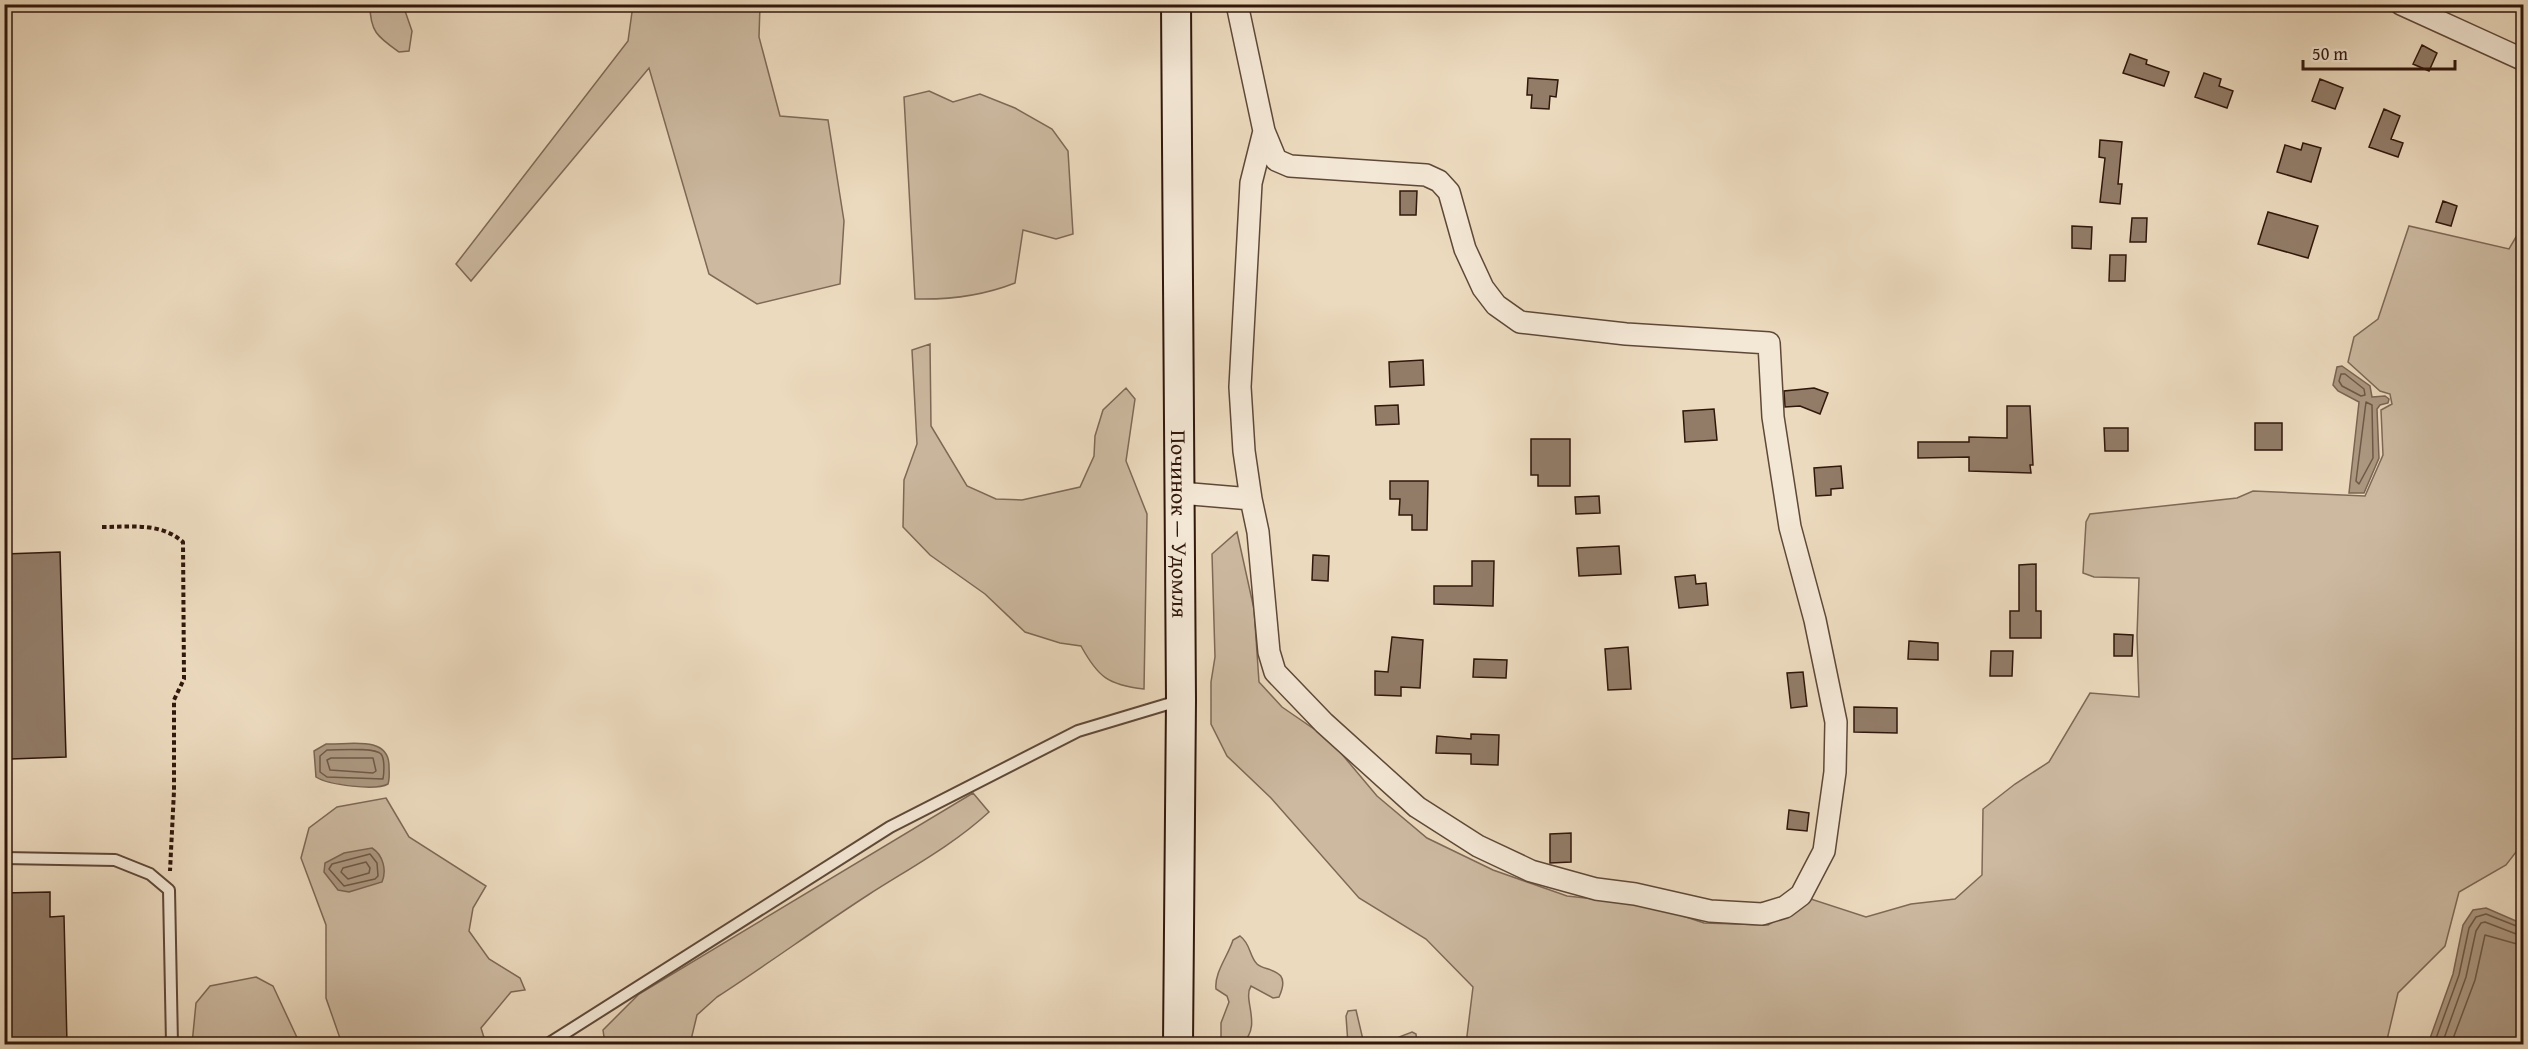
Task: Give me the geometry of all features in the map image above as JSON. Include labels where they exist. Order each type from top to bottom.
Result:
[{"type":"main road","name":"Починок — Удомля","points":[[1176,4],[1181,700],[1178,1044]]},
{"type":"street","points":[[1237,4],[1264,131],[1276,160],[1290,166],[1426,174],[1439,181],[1449,192],[1465,249],[1483,288],[1496,305],[1520,322],[1626,334],[1769,343],[1773,417],[1790,527],[1815,621],[1836,722],[1835,772],[1830,823],[1824,851],[1801,895],[1785,907],[1762,914],[1710,911],[1635,894],[1596,890],[1531,871],[1478,846],[1417,807],[1324,723],[1275,672],[1269,652],[1258,532],[1244,451],[1240,387],[1251,183],[1264,131]]},
{"type":"street","points":[[2401,4],[2523,60]]},
{"type":"street","points":[[1180,493],[1251,500]]},
{"type":"lane","points":[[548,1044],[890,827],[1078,731],[1181,700]]},
{"type":"lane","points":[[4,858],[115,861],[150,874],[169,890],[172,1044]]},
{"type":"path","points":[[102,527],[148,526],[172,532],[183,542],[184,679],[174,700],[174,791],[169,890]]},
{"type":"shaded area","points":[[370,5],[403,5],[412,31],[409,51],[399,52],[377,33],[370,14]]},
{"type":"shaded area","points":[[633,5],[760,5],[759,37],[780,116],[828,120],[844,221],[840,284],[757,304],[709,274],[649,68],[471,281],[456,264],[628,41]]},
{"type":"shaded area","points":[[929,91],[953,102],[980,94],[1015,108],[1052,129],[1068,151],[1073,234],[1056,239],[1023,230],[1015,283],[966,296],[915,299],[904,97]]},
{"type":"shaded area","points":[[2523,225],[2524,730],[2517,739],[2523,843],[2506,865],[2459,892],[2445,946],[2398,993],[2386,1044],[1466,1044],[1473,987],[1426,939],[1359,898],[1271,798],[1227,756],[1211,724],[1211,682],[1215,657],[1212,554],[1237,532],[1254,609],[1259,682],[1282,707],[1330,740],[1377,796],[1427,838],[1493,870],[1567,896],[1650,905],[1704,923],[1768,925],[1811,899],[1866,917],[1911,904],[1955,899],[1982,875],[1983,809],[2015,784],[2049,762],[2090,693],[2139,697],[2137,636],[2139,578],[2094,577],[2083,573],[2086,522],[2090,514],[2237,498],[2253,491],[2365,496],[2383,455],[2381,410],[2392,404],[2390,394],[2380,391],[2348,362],[2354,337],[2378,319],[2409,226],[2509,249]]},
{"type":"shaded area","points":[[930,344],[931,426],[967,486],[996,499],[1022,500],[1080,487],[1094,456],[1095,436],[1103,410],[1126,388],[1135,399],[1126,461],[1147,514],[1144,689],[1121,685],[1105,678],[1081,646],[1060,643],[1025,632],[985,594],[930,555],[903,527],[904,480],[917,444],[912,350]]},
{"type":"shaded area","points":[[973,793],[989,812],[946,846],[717,997],[697,1015],[690,1044],[605,1044],[603,1030],[639,994]]},
{"type":"shaded area","points":[[386,798],[409,837],[486,886],[473,908],[469,931],[489,959],[520,978],[525,990],[511,992],[481,1028],[486,1044],[342,1044],[326,998],[326,925],[301,858],[309,828],[337,807]]},
{"type":"shaded area","points":[[1240,936],[1257,964],[1280,975],[1283,980],[1282,987],[1279,997],[1273,998],[1251,986],[1249,998],[1252,1021],[1248,1037],[1242,1044],[1221,1044],[1221,1023],[1229,1002],[1227,996],[1216,989],[1216,983],[1233,940]]},
{"type":"shaded area","points":[[256,977],[273,986],[300,1044],[192,1044],[196,1003],[210,986]]},
{"type":"shaded area","points":[[1356,1010],[1364,1044],[1348,1044],[1346,1016],[1348,1011]]},
{"type":"shaded area","points":[[1412,1032],[1416,1034],[1417,1044],[1395,1044],[1399,1037]]},
{"type":"water","points":[[2342,366],[2370,386],[2372,397],[2385,396],[2389,399],[2388,403],[2380,405],[2377,409],[2379,458],[2364,493],[2349,493],[2359,402],[2338,391],[2333,385],[2337,367]]},
{"type":"water","points":[[355,743],[374,745],[382,749],[389,765],[388,784],[373,787],[352,786],[316,777],[314,751],[326,744]]},
{"type":"water","points":[[372,848],[383,863],[382,882],[349,892],[338,890],[324,872],[325,863],[344,853]]},
{"type":"water","points":[[2486,908],[2523,924],[2523,1044],[2428,1044],[2453,974],[2463,925],[2473,910]]},
{"type":"building","points":[[2422,45],[2437,53],[2429,71],[2413,64]]},
{"type":"building","points":[[2130,54],[2147,60],[2146,64],[2169,72],[2164,86],[2123,73]]},
{"type":"building","points":[[2204,73],[2221,79],[2219,86],[2233,91],[2227,108],[2195,97]]},
{"type":"building","points":[[1528,78],[1558,80],[1556,97],[1550,96],[1549,109],[1531,108],[1532,95],[1527,95]]},
{"type":"building","points":[[2320,79],[2343,88],[2335,109],[2312,101]]},
{"type":"building","points":[[2384,109],[2400,116],[2391,139],[2403,143],[2398,157],[2369,147]]},
{"type":"building","points":[[2100,140],[2122,142],[2118,184],[2122,184],[2120,204],[2100,202],[2105,158],[2099,157]]},
{"type":"building","points":[[2303,143],[2321,148],[2311,182],[2277,172],[2285,145],[2301,150]]},
{"type":"building","points":[[1400,191],[1417,191],[1416,215],[1400,215]]},
{"type":"building","points":[[2443,201],[2457,206],[2451,226],[2436,222]]},
{"type":"building","points":[[2268,212],[2318,226],[2308,258],[2258,244]]},
{"type":"building","points":[[2132,218],[2147,218],[2146,242],[2130,242]]},
{"type":"building","points":[[2072,226],[2092,227],[2091,249],[2072,248]]},
{"type":"building","points":[[2110,255],[2126,255],[2125,281],[2109,281]]},
{"type":"building","points":[[1423,360],[1424,385],[1390,387],[1389,362]]},
{"type":"building","points":[[1814,388],[1828,393],[1820,414],[1800,406],[1785,407],[1784,391]]},
{"type":"building","points":[[1398,405],[1399,424],[1376,425],[1375,406]]},
{"type":"building","points":[[2007,406],[2030,406],[2033,465],[2030,465],[2031,473],[1969,471],[1969,457],[1918,458],[1918,442],[1969,442],[1969,437],[2007,438]]},
{"type":"building","points":[[1714,409],[1717,440],[1685,442],[1683,411]]},
{"type":"building","points":[[2255,423],[2282,423],[2282,450],[2255,450]]},
{"type":"building","points":[[2104,428],[2128,428],[2128,451],[2105,451]]},
{"type":"building","points":[[1531,439],[1570,439],[1570,486],[1538,486],[1538,475],[1531,475]]},
{"type":"building","points":[[1841,466],[1843,488],[1831,489],[1831,495],[1816,496],[1814,468]]},
{"type":"building","points":[[1390,481],[1428,481],[1427,530],[1412,530],[1412,515],[1399,515],[1400,499],[1390,499]]},
{"type":"building","points":[[1599,496],[1600,513],[1576,514],[1575,497]]},
{"type":"building","points":[[1619,546],[1621,574],[1579,576],[1577,548]]},
{"type":"building","points":[[60,552],[66,757],[11,759],[5,554]]},
{"type":"building","points":[[1313,555],[1329,556],[1328,581],[1312,580]]},
{"type":"building","points":[[1472,561],[1494,561],[1493,606],[1434,604],[1434,586],[1472,586]]},
{"type":"building","points":[[2036,564],[2036,611],[2041,611],[2041,638],[2010,638],[2010,611],[2019,611],[2019,565]]},
{"type":"building","points":[[1695,575],[1696,584],[1706,583],[1708,605],[1679,608],[1675,577]]},
{"type":"building","points":[[2114,634],[2133,635],[2132,656],[2114,656]]},
{"type":"building","points":[[1392,637],[1423,640],[1420,688],[1401,687],[1401,696],[1375,695],[1375,671],[1388,672]]},
{"type":"building","points":[[1909,641],[1938,643],[1938,660],[1908,659]]},
{"type":"building","points":[[1628,647],[1631,689],[1608,690],[1605,649]]},
{"type":"building","points":[[1991,651],[2013,651],[2012,676],[1990,676]]},
{"type":"building","points":[[1474,659],[1507,660],[1506,678],[1473,677]]},
{"type":"building","points":[[1803,672],[1807,706],[1791,708],[1787,673]]},
{"type":"building","points":[[1854,707],[1897,708],[1897,733],[1854,732]]},
{"type":"building","points":[[1471,734],[1499,735],[1498,765],[1471,764],[1471,754],[1436,753],[1437,736],[1471,739]]},
{"type":"building","points":[[1789,810],[1809,813],[1807,831],[1787,829]]},
{"type":"building","points":[[1571,833],[1571,862],[1550,863],[1550,834]]},
{"type":"building","points":[[50,892],[50,917],[64,916],[67,1044],[4,1044],[4,893]]}]
